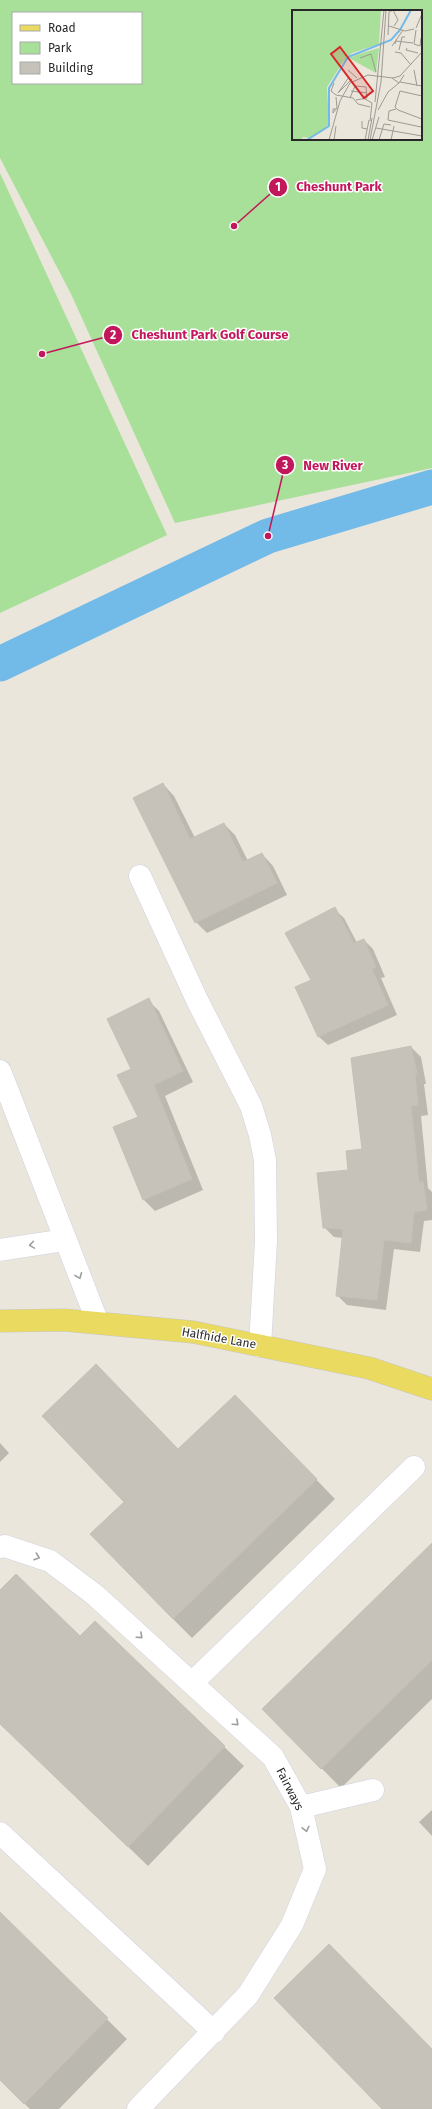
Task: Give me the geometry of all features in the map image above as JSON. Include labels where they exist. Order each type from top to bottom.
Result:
[{"type":"main road","name":"Halfhide Lane","points":[[0,1321],[64,1320],[194,1332],[369,1368],[432,1389]]},
{"type":"street","points":[[140,876],[197,1000],[251,1106],[260,1134],[265,1160],[266,1241],[260,1346]]},
{"type":"street","points":[[0,1072],[8,1114],[64,1240],[98,1324]]},
{"type":"street","points":[[0,1250],[64,1240]]},
{"type":"street","points":[[192,1683],[414,1467]]},
{"type":"street","name":"Fairways","points":[[0,1547],[5,1546],[50,1562],[95,1595],[273,1757],[301,1807],[315,1869],[292,1925],[252,1989],[214,2032],[138,2109]]},
{"type":"street","points":[[301,1807],[373,1790]]},
{"type":"street","points":[[0,1833],[214,2032]]},
{"type":"green space","points":[[0,0],[432,0],[432,468],[175,523],[71,294],[0,158]]},
{"type":"green space","points":[[0,173],[167,535],[0,613]]},
{"type":"building","points":[[163,783],[190,839],[224,823],[243,862],[262,853],[277,883],[195,923],[133,798]]},
{"type":"building","points":[[335,907],[354,943],[364,939],[376,967],[372,969],[388,1005],[318,1037],[295,987],[311,980],[285,933]]},
{"type":"building","points":[[149,998],[183,1071],[154,1085],[192,1179],[143,1200],[113,1127],[138,1117],[117,1075],[131,1069],[107,1019]]},
{"type":"building","points":[[411,1046],[417,1074],[415,1075],[418,1105],[411,1106],[419,1182],[423,1182],[427,1210],[414,1212],[411,1243],[384,1240],[377,1300],[336,1296],[343,1229],[323,1228],[317,1173],[348,1170],[346,1151],[362,1149],[351,1058]]},
{"type":"building","points":[[96,1364],[178,1449],[235,1395],[317,1479],[173,1619],[90,1534],[124,1502],[42,1416]]},
{"type":"building","points":[[432,1543],[432,1660],[321,1769],[262,1709]]},
{"type":"building","points":[[16,1574],[80,1636],[95,1621],[225,1746],[128,1847],[0,1724],[0,1590]]},
{"type":"building","points":[[0,1912],[108,2018],[24,2104],[0,2080]]},
{"type":"building","points":[[329,1944],[432,2049],[432,2109],[382,2109],[274,1998]]},
{"type":"waterway","points":[[0,664],[268,536],[432,487]]},
{"type":"place","name":"Cheshunt Park","points":[[234,226]]},
{"type":"place","name":"Cheshunt Park Golf Course","points":[[42,354]]},
{"type":"place","name":"New River","points":[[268,536]]}]
